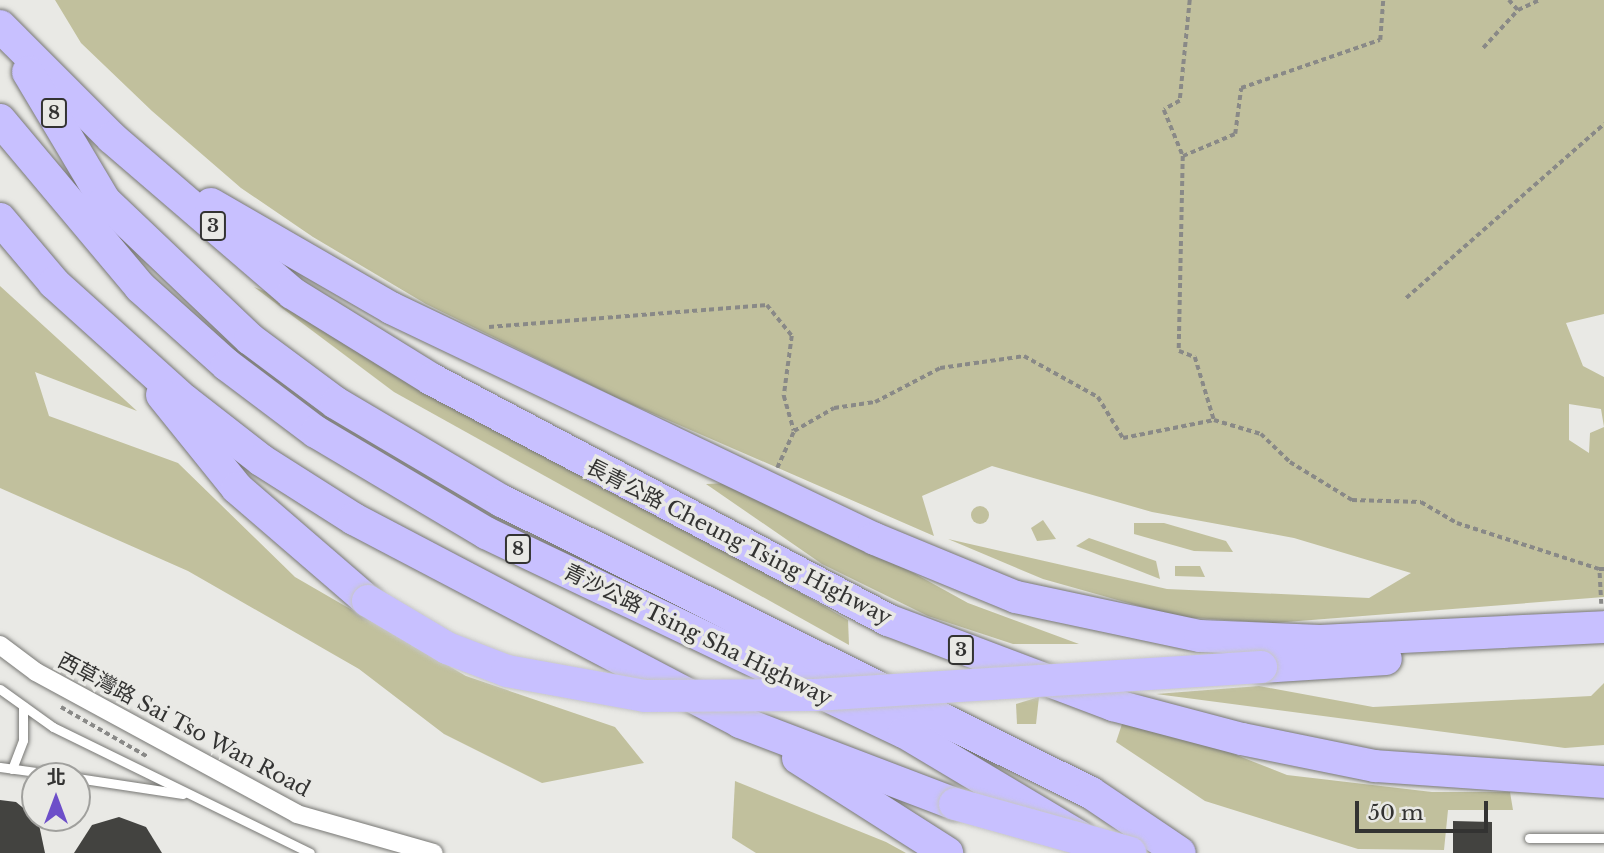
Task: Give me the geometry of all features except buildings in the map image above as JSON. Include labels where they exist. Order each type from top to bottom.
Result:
[{"type":"highway","name":"長青公路 Cheung Tsing Highway","points":[[0,27],[135,158],[292,293],[431,379],[888,620],[1113,705],[1242,738],[1375,766],[1604,782]]},
{"type":"highway","name":"長青公路 Cheung Tsing Highway","points":[[0,27],[105,201]]},
{"type":"highway","name":"青沙公路 Tsing Sha Highway","points":[[0,120],[69,210],[140,287],[227,365],[316,432],[486,533],[904,732],[1059,820],[1100,853]]},
{"type":"highway","points":[[135,158],[391,308],[768,489],[1016,597],[1200,636],[1320,641],[1604,627]]},
{"type":"highway","name":"青沙公路 Tsing Sha Highway","points":[[105,201],[250,338],[422,458],[993,741],[1091,793],[1180,853]]},
{"type":"highway","points":[[0,203],[9,231],[54,284],[143,365],[261,460],[354,519],[740,722],[947,853]]},
{"type":"highway","points":[[143,365],[173,415],[237,488],[332,574],[420,633],[519,674],[609,692],[729,698],[1604,645]]},
{"type":"highway","points":[[740,722],[955,804],[1130,853]]},
{"type":"street","name":"西草灣路 Sai Tso Wan Road","points":[[0,645],[36,672],[297,814],[434,853]]},
{"type":"lane","points":[[0,689],[53,727],[310,853]]},
{"type":"lane","points":[[12,769],[23,740],[23,706]]},
{"type":"lane","points":[[0,767],[21,770]]},
{"type":"lane","points":[[91,780],[193,795]]},
{"type":"lane","points":[[1529,838],[1604,838]]},
{"type":"path","points":[[1190,0],[1180,101],[1164,110],[1183,156],[1179,351],[1195,356],[1214,419]]},
{"type":"path","points":[[1183,156],[1235,134],[1241,88],[1380,40],[1384,0]]},
{"type":"path","points":[[1509,0],[1518,10]]},
{"type":"path","points":[[1483,48],[1518,10],[1539,0]]},
{"type":"path","points":[[1406,298],[1604,124]]},
{"type":"path","points":[[512,321],[767,305],[792,336],[784,396],[794,431]]},
{"type":"path","points":[[768,489],[794,431],[834,408],[876,402],[940,368],[1024,356],[1098,397],[1123,438],[1214,419],[1261,434],[1290,462],[1352,500],[1421,502],[1457,523],[1601,569],[1604,627]]},
{"type":"green space","points":[[55,0],[1604,0],[1604,314],[1566,323],[1583,366],[1604,377],[1604,427],[1604,597],[1273,623],[1178,617],[1043,579],[948,539],[1167,589],[1369,598],[1411,573],[1294,538],[1152,512],[992,466],[922,496],[934,536],[617,398],[426,304],[313,237],[241,188],[152,111],[81,43]],"holes":[[[1569,404],[1601,409],[1604,427],[1590,433],[1589,453],[1569,440]]]},
{"type":"green space","points":[[0,286],[137,411],[35,372],[49,416],[178,463],[295,577],[466,676],[615,727],[644,763],[542,783],[444,734],[359,669],[188,571],[0,488]]},
{"type":"green space","points":[[254,287],[300,305],[848,620],[849,645],[394,392]]},
{"type":"green space","points":[[729,483],[850,538],[968,603],[1079,644],[1013,644],[928,616],[822,564],[706,484]]},
{"type":"green space","points":[[976,506],[984,506],[989,515],[987,522],[976,524],[971,519],[971,511]]},
{"type":"green space","points":[[1043,520],[1056,539],[1037,541],[1031,528]]},
{"type":"green space","points":[[1134,523],[1164,523],[1226,541],[1233,552],[1194,551],[1134,534]]},
{"type":"green space","points":[[1089,538],[1156,561],[1160,579],[1076,546]]},
{"type":"green space","points":[[1175,566],[1200,566],[1205,577],[1175,576]]},
{"type":"green space","points":[[1604,683],[1604,745],[1565,748],[1156,694],[1259,686],[1373,707],[1591,696]]},
{"type":"green space","points":[[1039,697],[1036,724],[1017,724],[1016,704]]},
{"type":"green space","points":[[1122,724],[1188,736],[1287,775],[1432,792],[1510,792],[1513,810],[1448,810],[1444,850],[1358,849],[1205,801],[1116,742]]},
{"type":"green space","points":[[735,781],[886,842],[906,853],[756,853],[732,838]]}]
